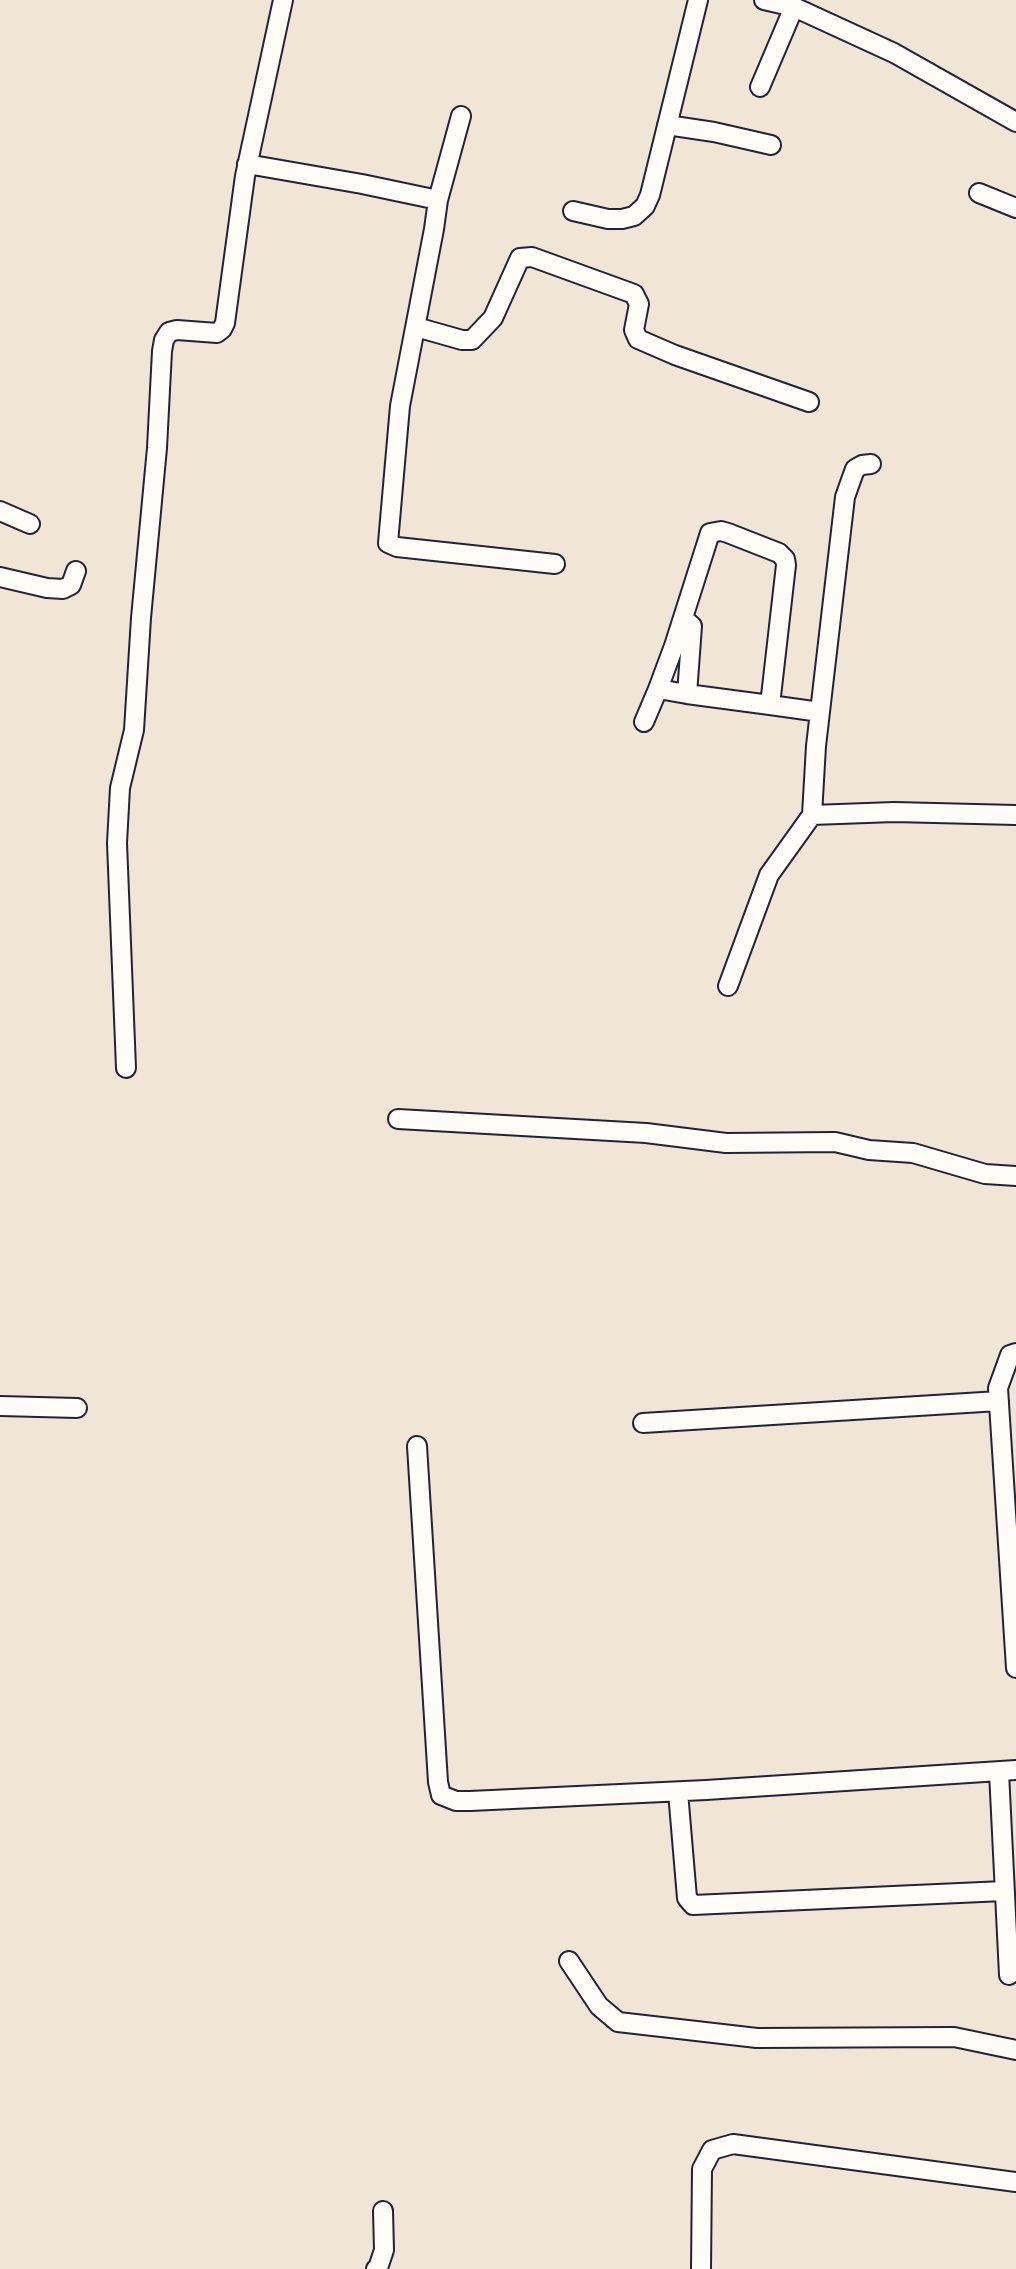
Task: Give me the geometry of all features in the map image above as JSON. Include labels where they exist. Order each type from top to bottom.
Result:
[{"type":"street","points":[[126,1068],[117,843],[120,788],[134,730],[142,606],[157,448],[162,351],[164,340],[170,332],[177,330],[217,333],[225,323],[247,164],[283,0]]},
{"type":"street","points":[[573,211],[608,219],[622,219],[634,216],[645,206],[650,195],[698,0]]},
{"type":"street","points":[[771,1],[794,8],[894,53],[1016,122]]},
{"type":"street","points":[[760,87],[794,8]]},
{"type":"street","points":[[460,116],[438,201],[400,406],[388,543],[408,548],[555,564]]},
{"type":"street","points":[[667,125],[714,132],[771,145]]},
{"type":"street","points":[[247,164],[362,184],[438,201]]},
{"type":"street","points":[[979,193],[1016,207]]},
{"type":"street","points":[[416,327],[462,340],[472,340],[493,318],[520,258],[532,257],[634,294],[639,304],[634,330],[638,339],[675,355],[809,402]]},
{"type":"street","points":[[728,986],[769,875],[812,815],[820,712],[845,497],[849,481],[855,470],[862,465],[872,464]]},
{"type":"street","points":[[0,511],[30,524]]},
{"type":"street","points":[[644,722],[683,618],[710,533],[721,531],[779,553],[785,559],[770,705]]},
{"type":"street","points":[[0,577],[47,588],[63,589],[71,585],[76,571]]},
{"type":"street","points":[[683,618],[692,626],[687,694]]},
{"type":"street","points":[[658,689],[820,712]]},
{"type":"street","points":[[812,815],[894,812],[1016,815]]},
{"type":"street","points":[[398,1119],[646,1134],[726,1143],[835,1142],[869,1150],[913,1153],[985,1174],[1016,1176]]},
{"type":"street","points":[[1016,1353],[1010,1355],[998,1388],[1016,1668]]},
{"type":"street","points":[[643,1423],[999,1401]]},
{"type":"street","points":[[0,1406],[77,1408]]},
{"type":"street","points":[[417,1446],[438,1782],[441,1796],[456,1801],[470,1801],[678,1792],[1007,1771],[1004,1891],[1009,1975]]},
{"type":"street","points":[[678,1792],[687,1898],[693,1905],[1004,1891]]},
{"type":"street","points":[[569,1961],[599,2006],[618,2022],[757,2038],[954,2037],[1016,2050]]},
{"type":"street","points":[[701,2269],[702,2169],[712,2150],[722,2147],[733,2144],[1016,2182]]},
{"type":"street","points":[[376,2269],[384,2250],[383,2211]]}]
